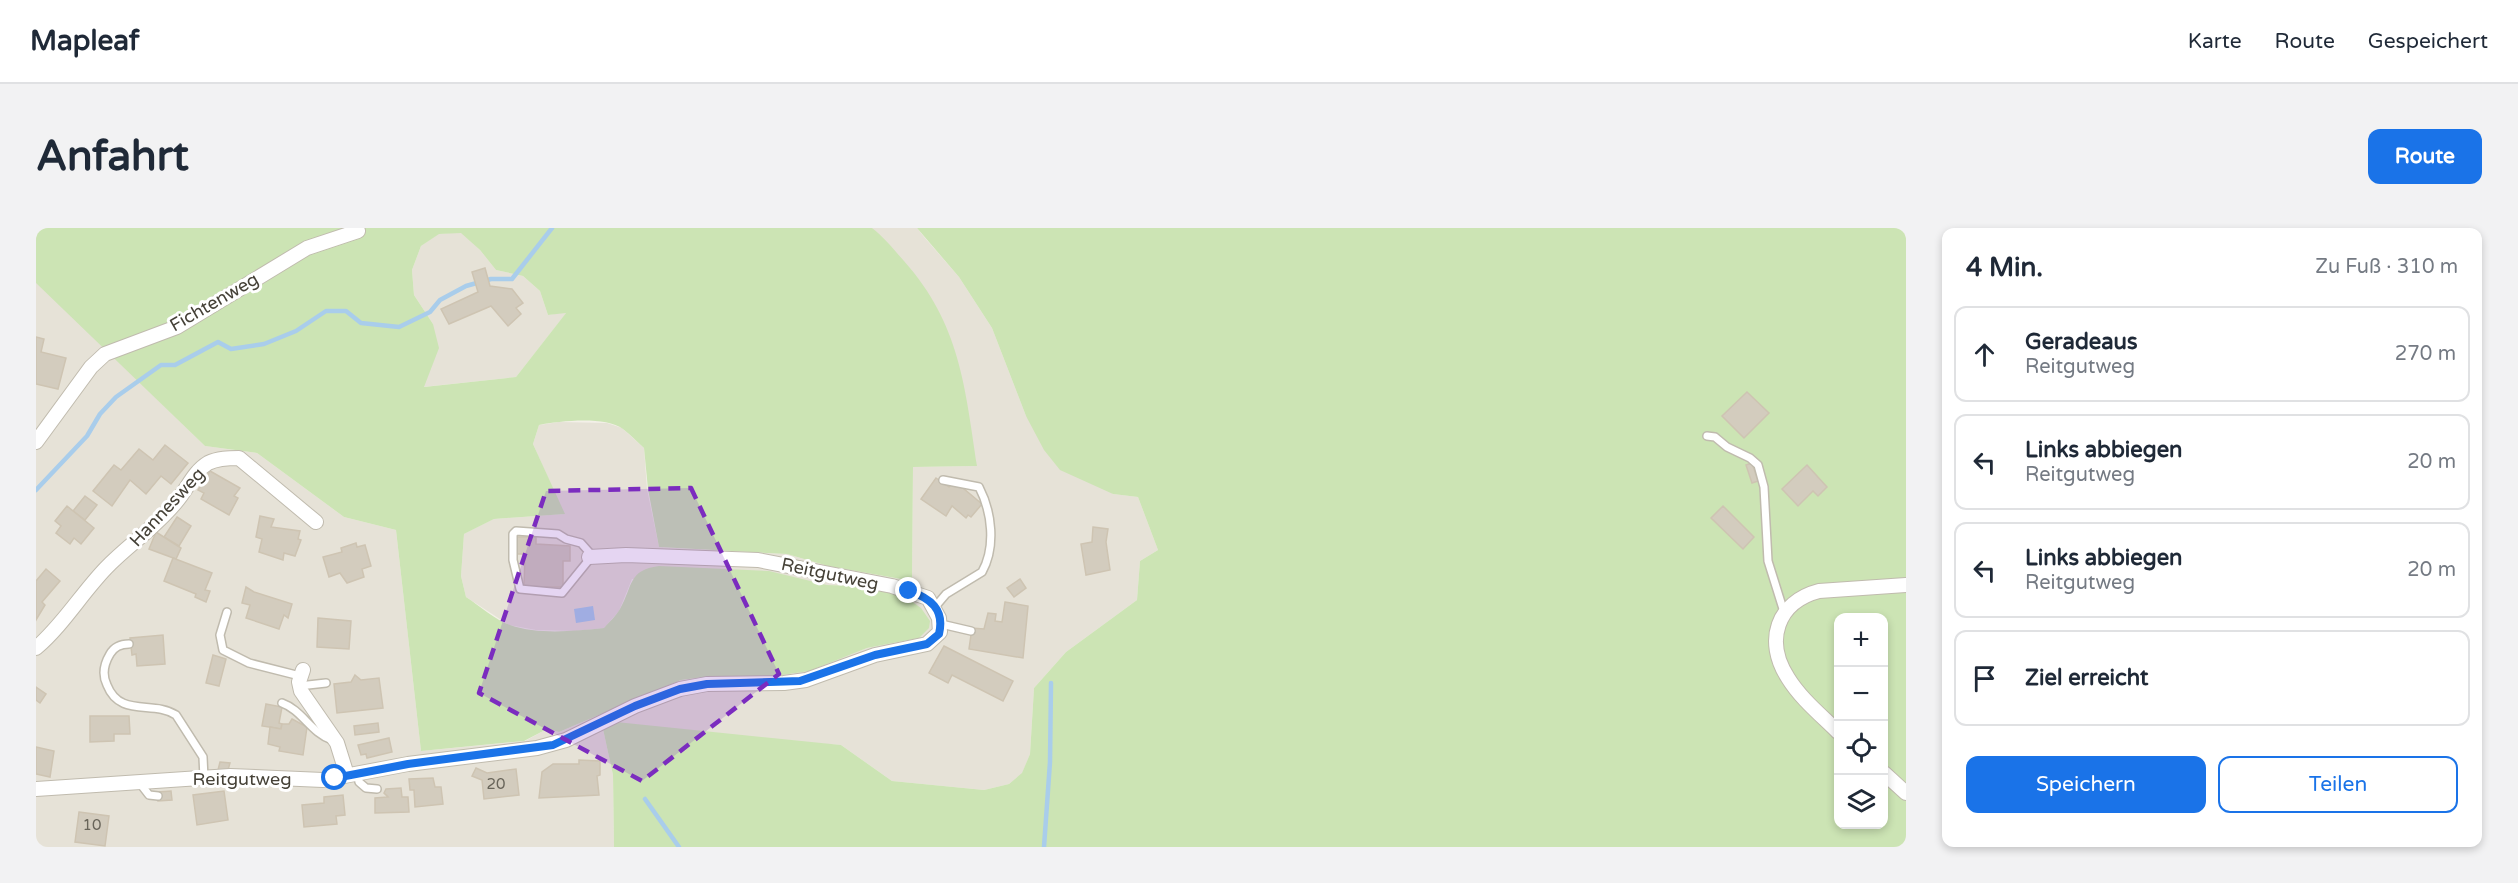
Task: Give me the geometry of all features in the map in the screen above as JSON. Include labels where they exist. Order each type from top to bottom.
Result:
[{"type":"street","name":"Fichtenweg","points":[[36,442],[91,367],[105,354],[186,322],[307,248],[358,231]]},
{"type":"street","name":"Hannesweg","points":[[36,648],[52,634],[106,567],[143,537],[177,502],[207,464],[220,459],[239,458],[316,522]]},
{"type":"street","name":"Reitgutweg","points":[[589,557],[612,555],[758,560],[900,589],[926,596],[935,607]]},
{"type":"street","points":[[1834,727],[1798,692],[1782,667],[1777,630],[1784,612],[1806,594],[1819,591],[1906,585]]},
{"type":"street","points":[[935,607],[941,624]]},
{"type":"street","name":"Reitgutweg","points":[[36,789],[204,778],[268,776],[312,780],[417,762],[553,745],[643,703],[688,687],[719,683],[784,683],[813,678],[867,657],[927,644],[939,634],[941,624]]},
{"type":"street","points":[[301,677],[303,696],[335,740],[352,774]]},
{"type":"street","points":[[1886,775],[1906,793]]},
{"type":"lane","points":[[1707,436],[1715,437],[1727,447],[1750,458],[1758,465],[1764,488],[1768,561],[1784,612]]},
{"type":"lane","points":[[935,607],[946,594],[982,572],[990,549],[989,518],[979,487],[943,480]]},
{"type":"lane","points":[[516,531],[558,534],[581,543],[586,548],[589,557],[562,593],[523,590],[518,587],[513,560],[513,534],[516,531]]},
{"type":"lane","points":[[227,612],[220,635],[224,650],[249,663],[326,683]]},
{"type":"lane","points":[[941,624],[971,631]]},
{"type":"lane","points":[[129,644],[122,644],[113,649],[105,663],[104,679],[109,691],[126,706],[170,711],[176,715],[203,757],[204,778]]},
{"type":"lane","points":[[282,703],[298,713],[321,735],[335,740]]},
{"type":"lane","points":[[352,774],[366,788],[377,789]]},
{"type":"lane","points":[[139,782],[149,795],[158,796]]},
{"type":"highlighted area","points":[[691,488],[779,674],[642,781],[479,693],[546,491]]},
{"type":"shaded area","points":[[872,228],[917,228],[959,277],[992,328],[1026,416],[1113,494],[1138,497],[1158,550],[1140,561],[1137,600],[1066,652],[1034,688],[1030,754],[1022,774],[1009,784],[984,790],[892,781],[841,745],[603,729],[613,775],[614,847],[36,847],[36,281],[205,446],[257,453],[344,517],[396,530],[421,751],[525,741],[547,729],[559,732],[681,680],[793,674],[867,648],[919,638],[904,596],[859,586],[632,579],[619,611],[604,628],[575,631],[536,630],[509,625],[466,597],[461,576],[464,534],[494,519],[564,514],[533,444],[539,425],[559,422],[607,423],[622,428],[644,448],[647,489],[659,547],[787,554],[828,566],[912,581],[913,467],[976,466]]},
{"type":"shaded area","points":[[461,232],[496,270],[523,276],[540,291],[548,315],[567,312],[516,377],[423,387],[433,324],[414,295],[412,270],[421,246],[438,234]]},
{"type":"green space","points":[[36,228],[872,228],[893,248],[923,285],[949,333],[963,383],[977,466],[913,467],[912,581],[828,566],[787,554],[659,547],[648,489],[644,448],[623,429],[605,422],[570,421],[539,425],[533,444],[565,514],[494,519],[464,534],[461,576],[466,597],[504,623],[545,631],[604,628],[620,609],[636,575],[659,566],[769,571],[827,585],[859,586],[904,596],[921,608],[930,621],[929,628],[919,638],[867,648],[809,671],[776,676],[704,677],[681,680],[559,732],[547,729],[524,741],[421,751],[396,530],[344,517],[257,453],[205,446],[36,283]],"holes":[[[461,233],[480,250],[496,270],[523,276],[540,291],[548,315],[566,313],[516,377],[424,387],[439,348],[433,324],[414,295],[412,270],[421,246],[439,234]]]},
{"type":"green space","points":[[917,228],[1906,228],[1906,847],[614,847],[613,775],[603,729],[616,722],[841,745],[892,781],[984,790],[1009,784],[1022,773],[1030,754],[1034,688],[1066,652],[1137,600],[1140,561],[1158,550],[1138,497],[1113,494],[1060,470],[1044,450],[1026,416],[992,328],[959,277]]},
{"type":"water","points":[[593,606],[595,620],[576,623],[574,609]]},
{"type":"building","points":[[485,268],[490,286],[512,289],[523,303],[516,308],[521,314],[508,326],[491,306],[449,324],[441,309],[478,292],[472,272]]},
{"type":"building","points":[[36,337],[44,339],[41,352],[66,358],[58,389],[36,384]]},
{"type":"building","points":[[1747,392],[1769,413],[1744,438],[1722,416]]},
{"type":"building","points":[[165,445],[188,463],[171,484],[161,476],[146,494],[130,480],[112,506],[93,491],[114,465],[121,470],[139,449],[153,460]]},
{"type":"building","points":[[1752,463],[1758,481],[1752,483],[1746,465]]},
{"type":"building","points":[[1807,465],[1827,487],[1818,496],[1813,491],[1798,506],[1782,489]]},
{"type":"building","points":[[210,471],[240,488],[234,496],[238,498],[229,515],[201,499],[204,493],[198,490]]},
{"type":"building","points":[[936,478],[949,487],[953,482],[958,484],[982,504],[971,517],[968,515],[966,518],[952,506],[946,516],[921,499]]},
{"type":"building","points":[[85,496],[97,505],[85,520],[73,511]]},
{"type":"building","points":[[67,506],[94,528],[81,544],[74,538],[70,544],[56,533],[61,526],[55,521]]},
{"type":"building","points":[[1723,506],[1754,537],[1743,549],[1711,518]]},
{"type":"building","points":[[260,516],[274,519],[271,527],[300,531],[298,539],[301,540],[295,556],[284,553],[283,560],[259,552],[262,539],[256,537]]},
{"type":"building","points":[[177,517],[191,526],[179,546],[164,537]]},
{"type":"building","points":[[1093,527],[1108,529],[1106,542],[1110,570],[1086,575],[1081,544],[1092,542]]},
{"type":"building","points":[[156,532],[181,548],[176,559],[149,549]]},
{"type":"building","points":[[517,537],[536,537],[536,544],[570,546],[570,561],[563,561],[563,587],[524,587],[525,554],[517,554]]},
{"type":"building","points":[[356,543],[357,547],[365,545],[371,566],[362,569],[364,577],[347,583],[340,573],[329,577],[323,557],[342,552],[341,548]]},
{"type":"building","points":[[173,558],[212,573],[205,590],[210,591],[206,602],[195,597],[196,594],[164,581]]},
{"type":"building","points":[[46,569],[60,581],[42,602],[45,605],[36,620],[36,581]]},
{"type":"building","points":[[1020,579],[1026,588],[1014,597],[1007,588]]},
{"type":"building","points":[[246,587],[254,592],[292,604],[288,618],[284,615],[279,629],[246,618],[250,605],[242,603]]},
{"type":"building","points":[[1005,602],[1028,606],[1023,658],[969,649],[972,628],[984,629],[988,613],[996,614],[995,621],[1002,622]]},
{"type":"building","points":[[318,618],[351,621],[349,649],[317,647]]},
{"type":"building","points":[[163,635],[165,664],[137,666],[136,654],[132,655],[130,638]]},
{"type":"building","points":[[944,646],[1013,681],[1003,701],[952,675],[948,683],[929,673]]},
{"type":"building","points":[[213,655],[226,659],[219,686],[206,683]]},
{"type":"building","points":[[355,675],[361,680],[379,678],[383,708],[337,713],[334,684],[351,682]]},
{"type":"building","points":[[36,687],[46,694],[40,703],[36,700]]},
{"type":"building","points":[[266,704],[282,707],[279,723],[282,724],[281,729],[262,726]]},
{"type":"building","points":[[90,716],[129,716],[130,734],[114,734],[114,741],[90,742]]},
{"type":"building","points":[[292,719],[307,727],[303,755],[279,751],[280,747],[268,744],[270,727],[281,729],[282,724],[289,724]]},
{"type":"building","points":[[378,723],[379,732],[355,735],[354,726]]},
{"type":"building","points":[[389,738],[392,752],[367,758],[366,754],[361,755],[358,745]]},
{"type":"building","points":[[36,747],[54,751],[50,777],[36,774]]},
{"type":"building","points":[[579,760],[600,761],[600,775],[597,776],[599,795],[539,798],[542,772],[553,764],[579,764]]},
{"type":"building","points":[[220,762],[230,763],[228,770],[218,770]]},
{"type":"building","points":[[476,768],[487,773],[516,769],[519,795],[484,799],[482,780],[472,776]]},
{"type":"building","points":[[433,778],[435,787],[441,787],[443,804],[415,807],[414,790],[410,790],[409,779]]},
{"type":"building","points":[[401,788],[402,797],[408,797],[409,812],[375,813],[375,798],[388,797],[384,793],[386,789]]},
{"type":"building","points":[[171,791],[172,800],[158,801],[158,792]]},
{"type":"building","points":[[224,791],[228,820],[197,825],[193,795]]},
{"type":"building","points":[[343,795],[345,815],[336,816],[337,824],[304,827],[302,805],[324,803],[324,797]]},
{"type":"building","points":[[79,812],[109,816],[105,846],[75,842]]},
{"type":"waterway","points":[[36,490],[87,436],[100,414],[116,397],[161,365],[175,365],[218,342],[231,349],[264,344],[296,331],[326,311],[346,311],[361,323],[399,327],[430,312],[440,300],[466,286],[491,279],[512,279],[552,228]]},
{"type":"waterway","points":[[1044,847],[1050,762],[1051,683]]},
{"type":"waterway","points":[[645,799],[679,847]]},
{"type":"route","points":[[335,778],[408,764],[553,745],[635,706],[680,689],[707,684],[800,681],[820,676],[875,655],[927,644],[935,639],[941,628],[937,612],[934,604],[926,596],[909,591]]}]
